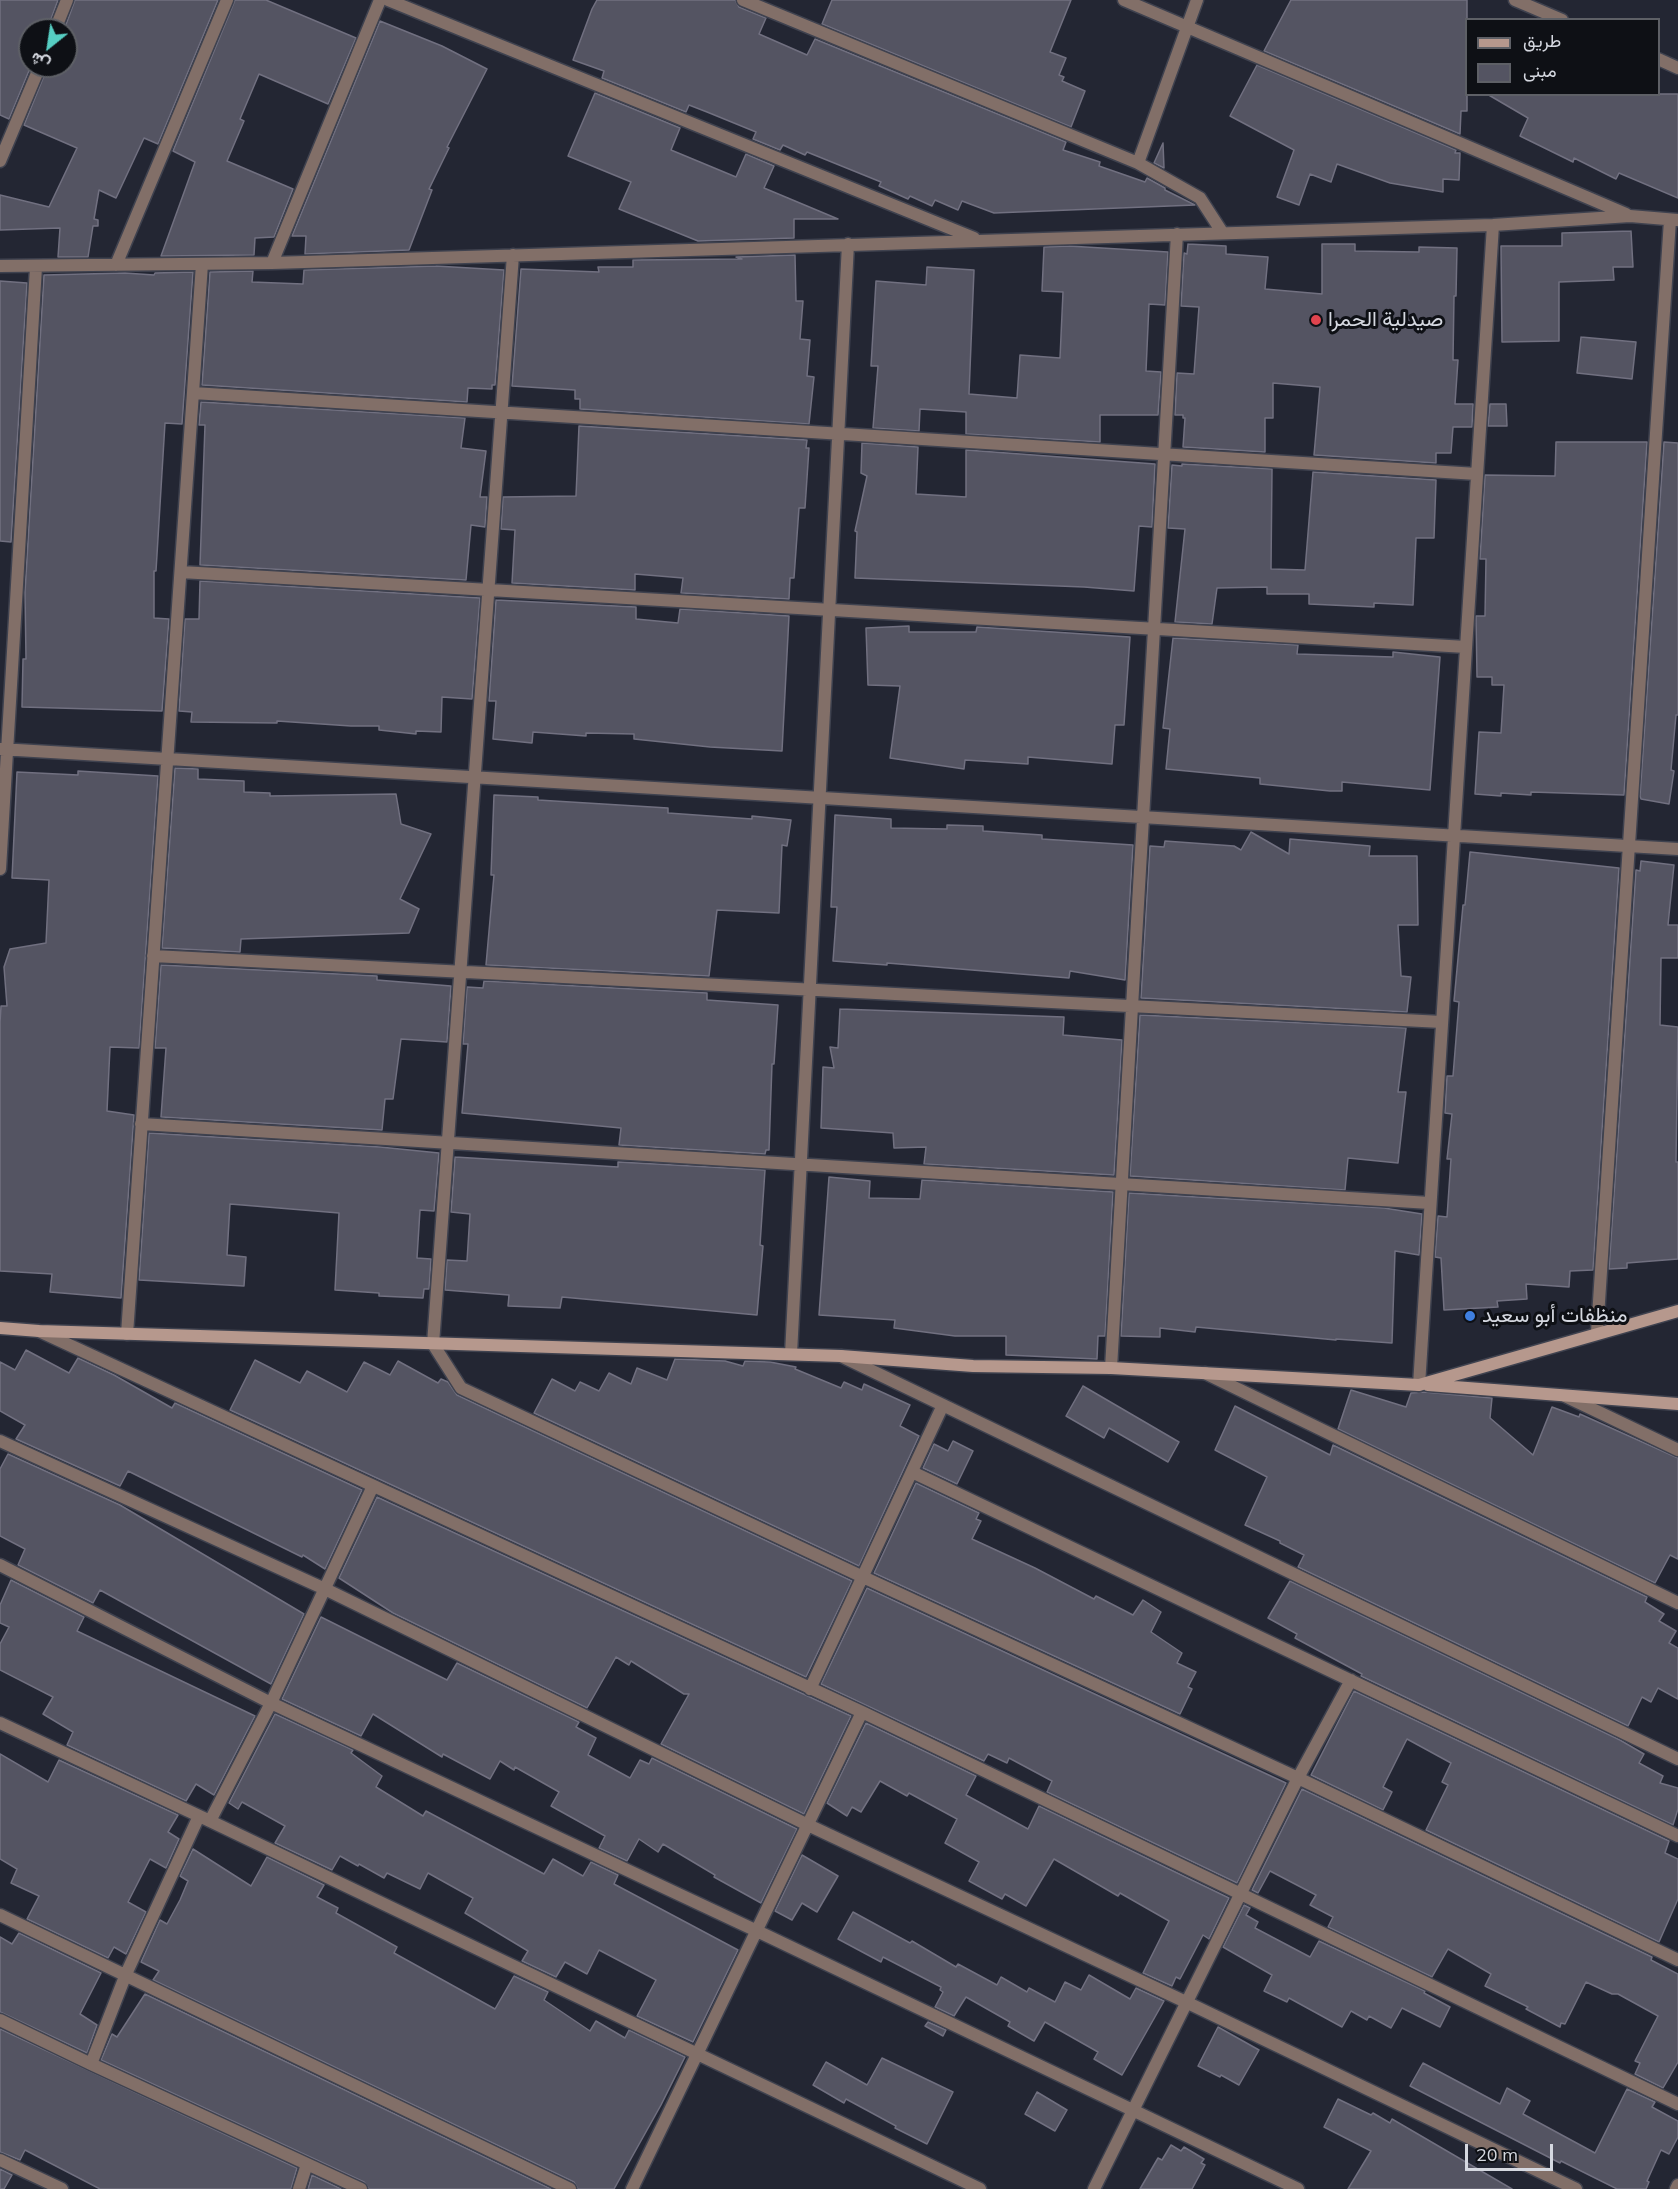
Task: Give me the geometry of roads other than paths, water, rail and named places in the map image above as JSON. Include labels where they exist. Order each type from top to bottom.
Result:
[{"type":"main road","points":[[1419,1385],[1597,1332],[1678,1311]]},
{"type":"main road","points":[[0,1328],[39,1332],[791,1354],[973,1366],[1111,1368],[1419,1385],[1678,1404]]},
{"type":"street","points":[[60,18],[67,0]]},
{"type":"street","points":[[116,266],[227,0]]},
{"type":"street","points":[[272,263],[380,0]]},
{"type":"street","points":[[388,0],[979,240]]},
{"type":"street","points":[[743,0],[1138,163],[1200,198],[1222,232]]},
{"type":"street","points":[[1124,0],[1630,216]]},
{"type":"street","points":[[1138,163],[1197,0]]},
{"type":"street","points":[[1515,0],[1557,18]]},
{"type":"street","points":[[1660,59],[1678,68]]},
{"type":"street","points":[[0,160],[35,78]]},
{"type":"street","points":[[0,266],[272,263],[1493,225],[1630,216],[1674,220],[1597,1332]]},
{"type":"street","points":[[1419,1385],[1493,225]]},
{"type":"street","points":[[1111,1368],[1177,234]]},
{"type":"street","points":[[791,1354],[848,244]]},
{"type":"street","points":[[513,255],[433,1344],[461,1388],[1298,1778],[1678,1960]]},
{"type":"street","points":[[127,1334],[202,264]]},
{"type":"street","points":[[0,869],[4,750],[36,267]]},
{"type":"street","points":[[193,393],[1477,474]]},
{"type":"street","points":[[181,572],[1466,646]]},
{"type":"street","points":[[4,750],[1678,849]]},
{"type":"street","points":[[153,956],[1442,1022]]},
{"type":"street","points":[[141,1124],[1430,1203]]},
{"type":"street","points":[[39,1332],[862,1712],[1678,2104]]},
{"type":"street","points":[[841,1356],[1678,1759]]},
{"type":"street","points":[[1205,1373],[1678,1603]]},
{"type":"street","points":[[1564,1396],[1678,1450]]},
{"type":"street","points":[[810,1689],[943,1406]]},
{"type":"street","points":[[0,1441],[325,1589],[808,1825],[1188,2003],[1576,2189]]},
{"type":"street","points":[[912,1472],[1678,1836]]},
{"type":"street","points":[[91,2064],[126,1974],[205,1819],[272,1703],[373,1486]]},
{"type":"street","points":[[0,1565],[272,1703],[1298,2189]]},
{"type":"street","points":[[1094,2189],[1298,1778],[1350,1680]]},
{"type":"street","points":[[632,2189],[862,1712]]},
{"type":"street","points":[[0,1723],[980,2189]]},
{"type":"street","points":[[0,1915],[570,2189]]},
{"type":"street","points":[[0,2020],[361,2189]]},
{"type":"street","points":[[0,2160],[62,2189]]},
{"type":"street","points":[[299,2189],[307,2164]]},
{"type":"place","name":"صيدلية الحمرا","points":[[1316,320]]},
{"type":"place","name":"منظفات أبو سعيد","points":[[1470,1316]]}]
